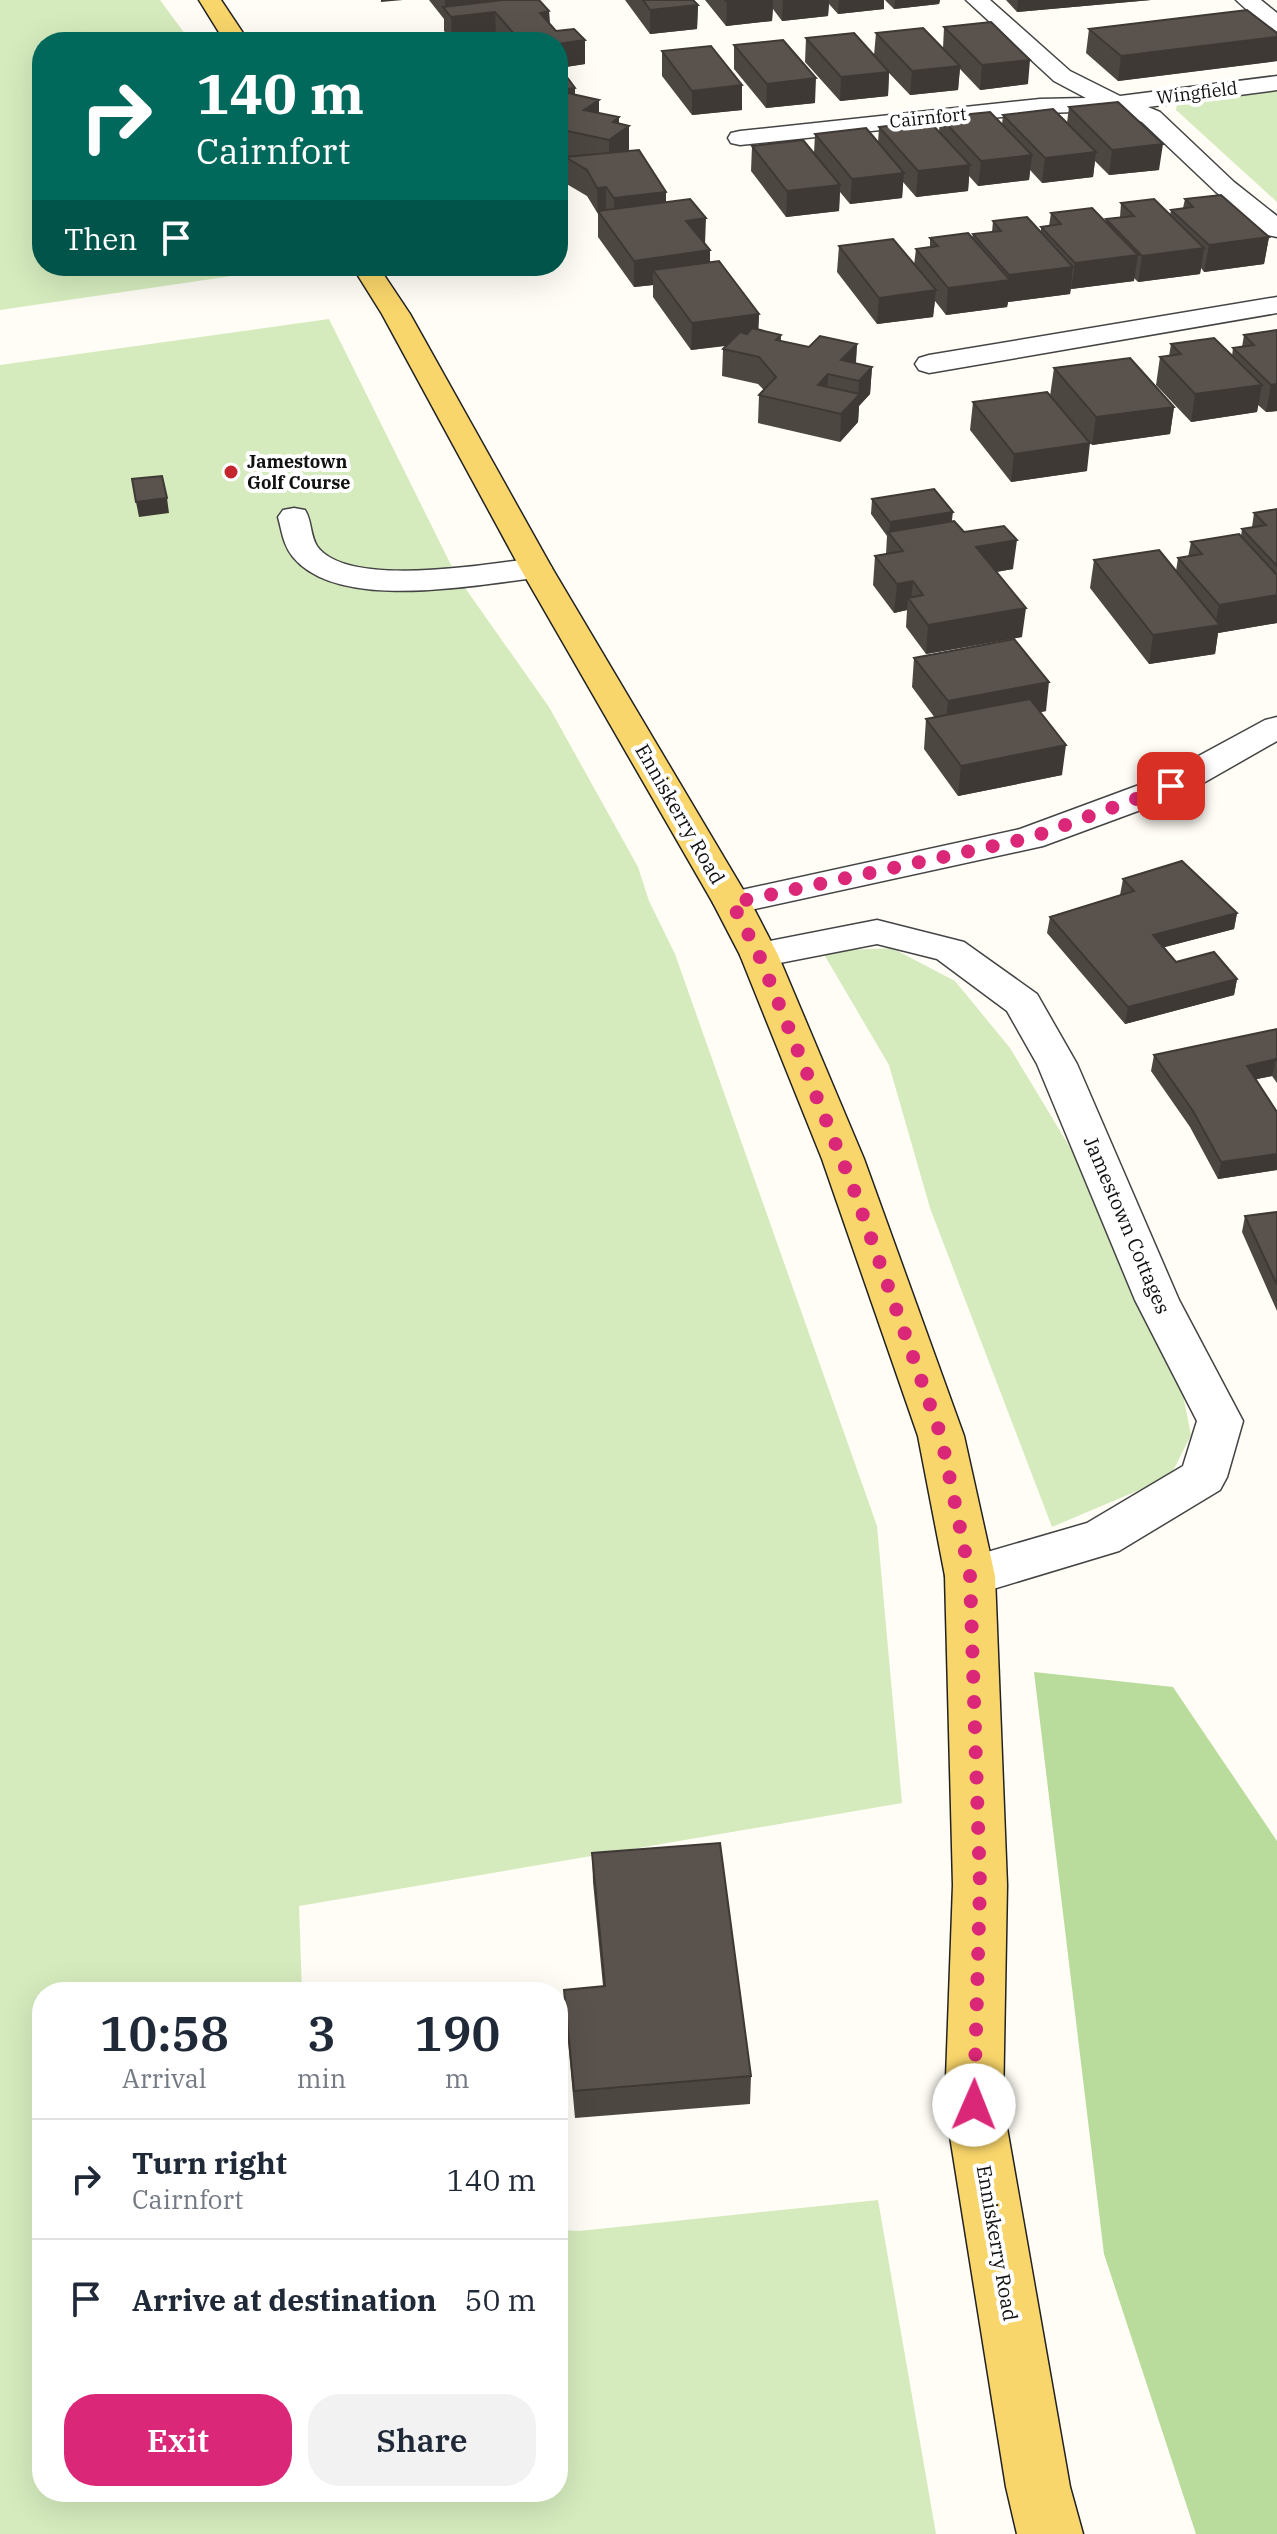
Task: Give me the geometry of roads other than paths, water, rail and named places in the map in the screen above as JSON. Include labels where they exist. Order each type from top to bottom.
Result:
[{"type":"main road","points":[[210,0],[231,32]]},
{"type":"main road","name":"Enniskerry Road","points":[[371,276],[396,314],[536,568],[732,903],[759,955],[843,1159],[941,1436],[970,1576],[980,1885],[974,2105],[1038,2487],[1050,2534]]},
{"type":"street","name":"Cairnfort","points":[[977,0],[1062,76],[1117,104],[1151,117],[1225,187],[1277,229]]},
{"type":"street","points":[[1247,0],[1277,25]]},
{"type":"street","name":"Wingfield","points":[[1117,104],[1277,83]]},
{"type":"street","name":"Cairnfort","points":[[740,138],[1040,106],[1117,104]]},
{"type":"street","points":[[929,364],[1277,305]]},
{"type":"street","points":[[294,517],[303,551],[320,566],[354,579],[397,581],[536,568]]},
{"type":"street","points":[[732,903],[1030,838],[1171,786],[1277,727]]},
{"type":"street","name":"Jamestown Cottages","points":[[759,955],[877,932],[950,950],[1023,1003],[1057,1064],[1157,1300],[1220,1421],[1203,1477],[1102,1538],[970,1576]]},
{"type":"place","name":"Jamestown Golf Course","points":[[231,472]]}]
